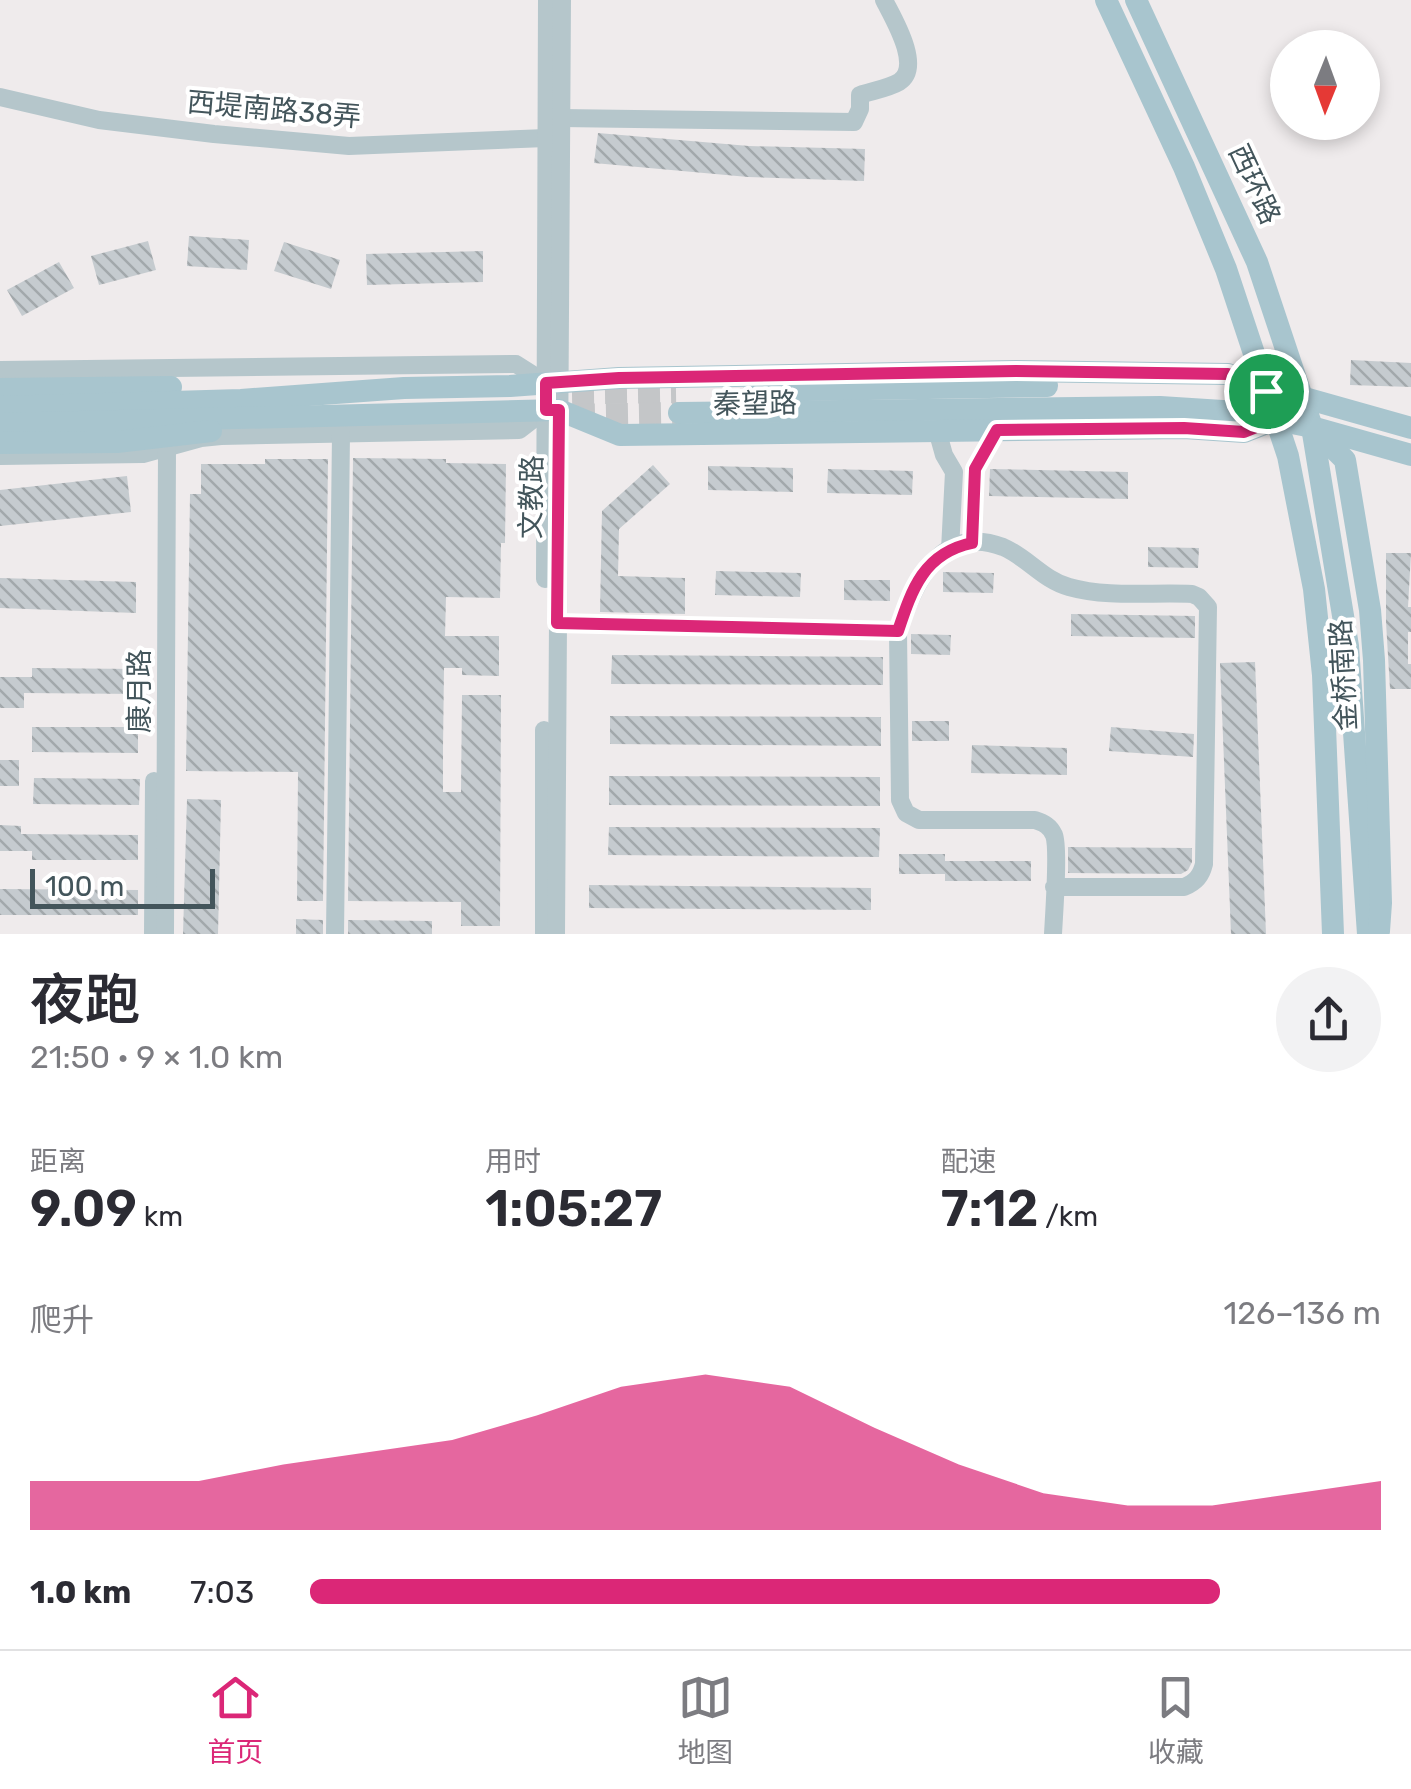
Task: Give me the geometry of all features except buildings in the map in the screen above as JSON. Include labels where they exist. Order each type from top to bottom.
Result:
[{"type":"main road","name":"西环路","points":[[1106,0],[1184,167],[1226,269],[1266,391]]},
{"type":"main road","name":"西环路","points":[[1136,0],[1257,262],[1304,398]]},
{"type":"main road","name":"秦望路","points":[[0,407],[241,400],[638,378],[1016,371],[1228,374],[1266,391]]},
{"type":"main road","name":"秦望路","points":[[1411,428],[1266,391],[1108,384],[677,402],[1238,412],[1312,427],[1411,455]]},
{"type":"main road","points":[[0,389],[276,385],[404,388]]},
{"type":"main road","name":"金桥南路","points":[[1266,391],[1288,456],[1316,606],[1323,675],[1333,934]]},
{"type":"main road","name":"金桥南路","points":[[1304,398],[1348,646],[1368,934]]},
{"type":"main road","name":"秦望路","points":[[0,424],[552,410],[620,435],[1184,428],[1244,432],[1274,420]]},
{"type":"main road","points":[[0,442],[117,442],[208,432],[284,416]]},
{"type":"main road","name":"金桥南路","points":[[1274,420],[1306,658],[1319,934]]},
{"type":"main road","name":"金桥南路","points":[[1312,427],[1345,460],[1370,610],[1381,885],[1379,934]]},
{"type":"street","name":"文教路","points":[[544,934],[552,410],[546,0]]},
{"type":"street","name":"文教路","points":[[552,382],[562,0]]},
{"type":"street","points":[[561,118],[854,122],[860,109],[860,94],[902,81],[908,72],[908,51],[884,0]]},
{"type":"street","name":"西堤南路38弄","points":[[0,97],[99,120],[350,146],[546,138]]},
{"type":"street","points":[[0,370],[516,364],[552,382]]},
{"type":"street","name":"文教路","points":[[552,410],[557,623],[556,934]]},
{"type":"street","points":[[0,456],[143,454],[221,436],[519,430],[552,410]]},
{"type":"street","points":[[937,430],[944,456],[954,472],[950,550]]},
{"type":"street","points":[[972,543],[975,469],[997,430]]},
{"type":"street","points":[[336,934],[341,434]]},
{"type":"street","name":"康月路","points":[[153,934],[161,449]]},
{"type":"street","name":"康月路","points":[[161,449],[165,934]]},
{"type":"street","points":[[1053,934],[1054,887],[1056,841],[1043,822],[919,820],[906,813],[900,800],[898,631],[922,572],[938,556],[972,543],[1004,548],[1066,587],[1091,592],[1192,594],[1208,608],[1202,872],[1192,884],[1184,886],[1054,887]]},
{"type":"street","points":[[557,623],[898,631]]},
{"type":"tunnel","points":[[539,394],[676,392]]},
{"type":"tunnel","points":[[573,415],[679,413]]},
{"type":"route","points":[[1016,371],[1228,374],[1266,391],[1274,420],[1244,432],[1184,428],[997,430],[975,469],[972,543],[938,556],[922,572],[898,631],[557,623],[559,410],[546,410],[546,383],[619,378],[1016,371]]}]
